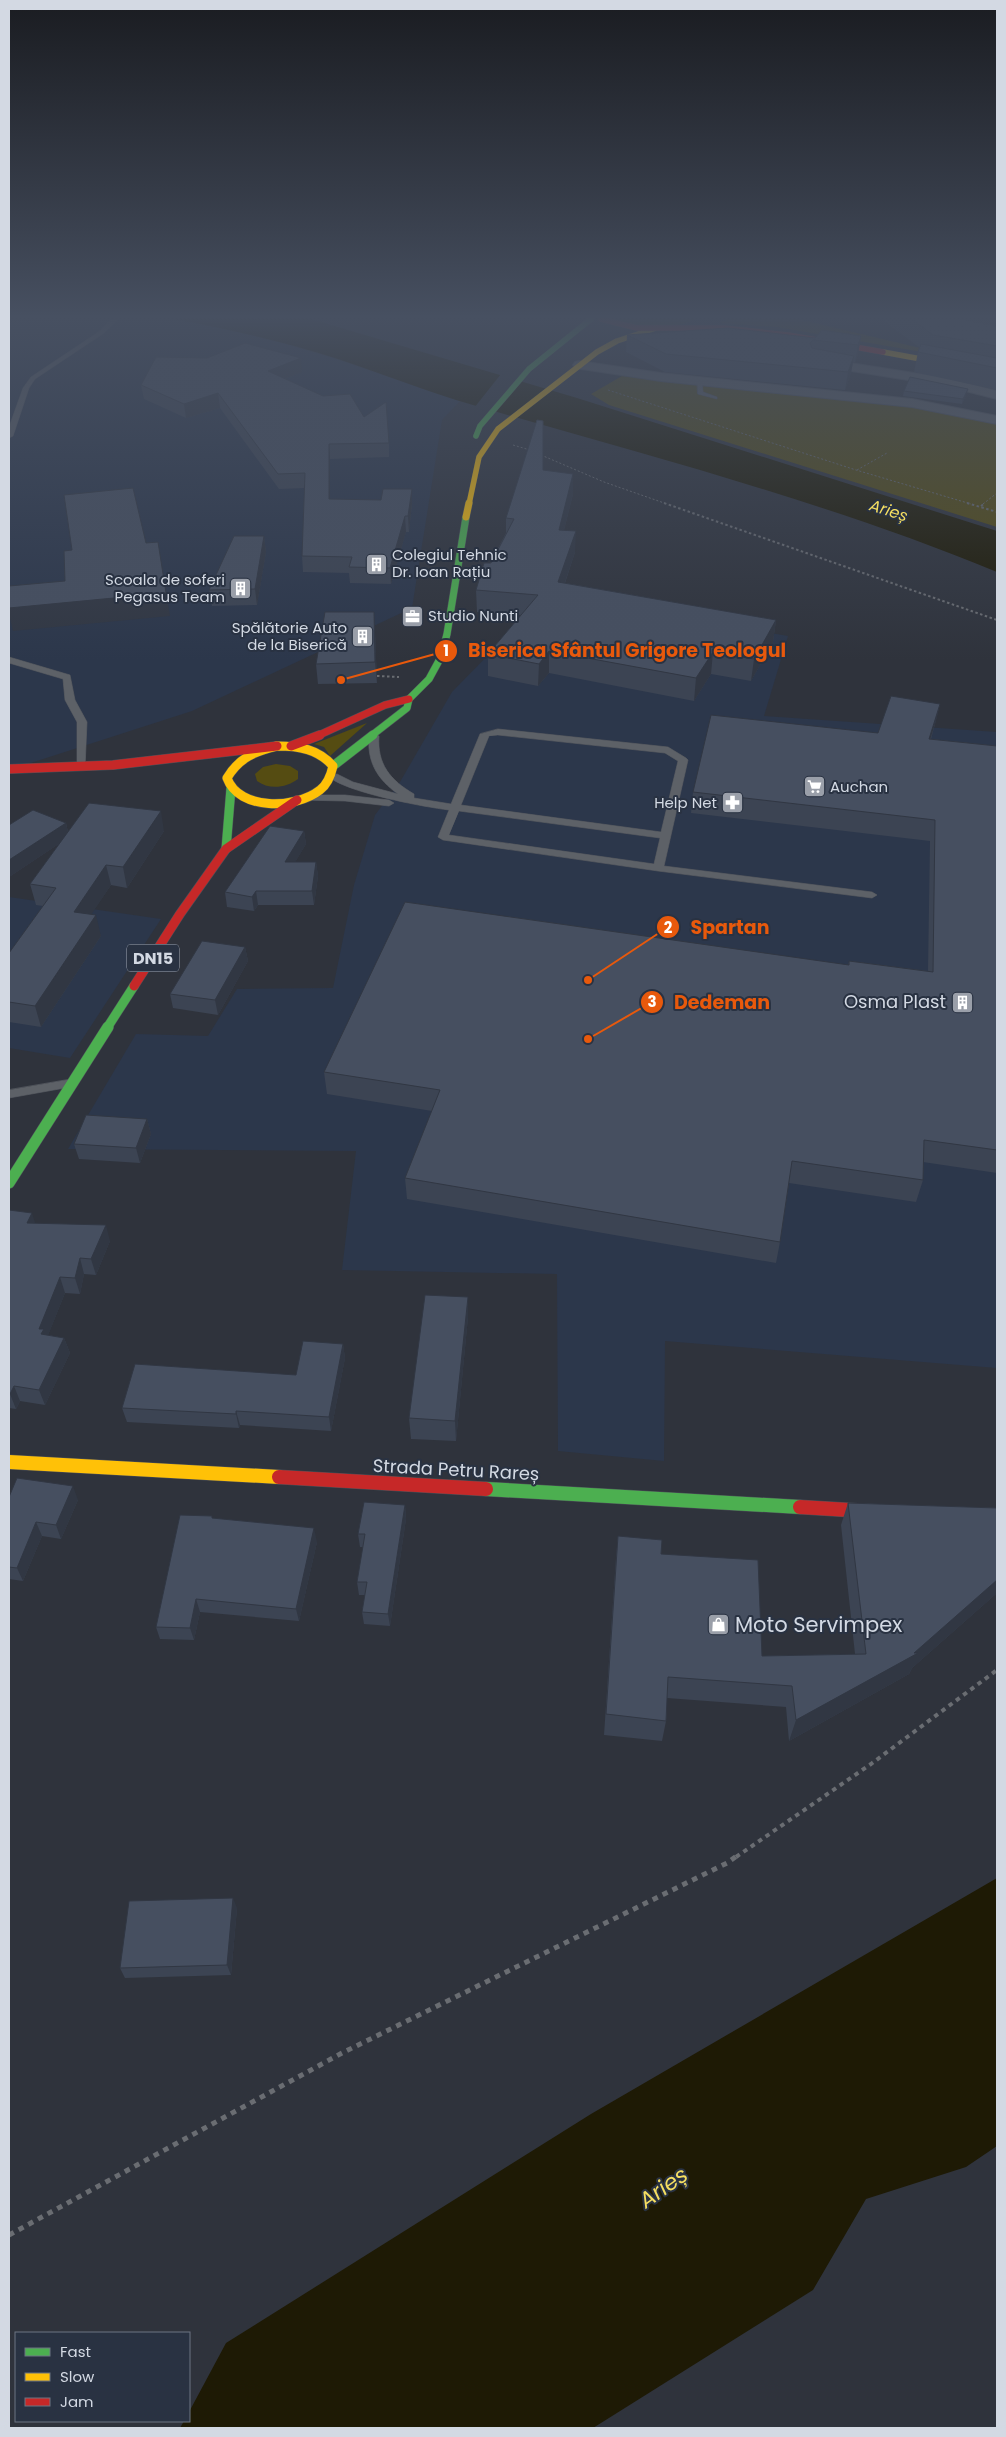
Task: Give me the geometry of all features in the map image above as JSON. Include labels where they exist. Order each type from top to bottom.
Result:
[{"type":"main road","name":"DN15","points":[[477,433],[479,457]]},
{"type":"main road","name":"DN15","points":[[9,1183],[180,914],[226,849],[300,799],[320,791],[333,771],[407,708],[409,699],[429,678],[440,657],[447,634],[471,488],[479,457],[495,433]]},
{"type":"main road","points":[[292,746],[348,723],[376,707],[392,701],[409,699]]},
{"type":"main road","points":[[113,766],[277,746],[292,746],[321,754],[333,771]]},
{"type":"main road","points":[[226,849],[230,786],[227,778],[233,765],[243,756],[277,746]]},
{"type":"main road","points":[[9,769],[113,766],[179,770]]},
{"type":"main road","points":[[212,776],[230,786]]},
{"type":"main road","name":"DN15","points":[[230,786],[250,799],[265,802],[300,799]]},
{"type":"main road","name":"Strada Petru Rareș","points":[[9,1462],[892,1513]]},
{"type":"lane","points":[[9,660],[24,662],[67,677],[70,700],[82,722],[82,766]]},
{"type":"lane","points":[[658,868],[683,760],[668,750],[519,733],[485,734],[443,837],[658,868],[872,895]]},
{"type":"lane","points":[[374,736],[372,748],[376,765],[387,781],[399,791],[427,804]]},
{"type":"lane","points":[[333,771],[357,787],[427,804],[665,836]]},
{"type":"lane","points":[[300,799],[345,798],[403,805],[427,804]]},
{"type":"lane","points":[[9,1094],[72,1083]]},
{"type":"path","points":[[739,433],[997,512]]},
{"type":"path","points":[[511,444],[604,482],[997,620]]},
{"type":"path","points":[[856,470],[888,453]]},
{"type":"path","points":[[981,506],[997,493]]},
{"type":"path","points":[[9,2235],[342,2053],[727,1864],[871,1764],[997,1670]]},
{"type":"shaded area","points":[[9,433],[440,433],[412,608],[192,711],[9,770]]},
{"type":"shaded area","points":[[697,433],[997,433],[997,527]]},
{"type":"shaded area","points":[[547,595],[788,636],[764,716],[997,732],[997,1368],[665,1341],[664,1461],[558,1451],[557,1274],[342,1270],[356,1151],[68,1149],[136,1034],[208,1036],[237,989],[333,988],[354,885],[375,815],[400,782],[452,692]]},
{"type":"shaded area","points":[[367,723],[330,756],[324,747],[314,744]]},
{"type":"shaded area","points":[[276,764],[290,766],[298,771],[298,779],[278,787],[267,786],[257,781],[255,774],[263,767]]},
{"type":"shaded area","points":[[9,897],[161,919],[70,1058],[9,1048]]},
{"type":"water","name":"Arieș","points":[[570,433],[687,433],[997,531],[997,572],[869,524],[738,481]]},
{"type":"water","name":"Arieș","points":[[997,1878],[997,2146],[966,2167],[866,2199],[813,2290],[593,2428],[180,2428],[183,2422],[190,2422],[190,2410],[226,2343],[591,2114]]},
{"type":"building","points":[[247,433],[388,433],[389,443],[329,444],[329,499],[381,500],[383,489],[412,489],[408,516],[405,516],[390,568],[349,567],[352,557],[302,556],[305,473],[278,474]]},
{"type":"building","points":[[533,433],[543,433],[543,470],[573,474],[559,530],[576,531],[558,582],[776,620],[754,659],[713,652],[696,678],[549,651],[539,664],[488,654],[538,595],[476,590],[484,563],[491,563],[514,519],[506,518]]},
{"type":"building","points":[[133,488],[146,543],[158,542],[166,593],[9,608],[9,586],[65,581],[64,551],[72,550],[64,495]]},
{"type":"building","points":[[234,536],[264,536],[255,589],[209,590]]},
{"type":"building","points":[[325,612],[374,612],[375,662],[316,664]]},
{"type":"building","points":[[891,696],[940,704],[929,739],[997,746],[997,1150],[924,1140],[923,1180],[792,1161],[780,1242],[405,1178],[440,1090],[324,1072],[405,902],[849,965],[849,961],[933,972],[935,820],[693,792],[711,715],[878,733]]},
{"type":"building","points":[[89,803],[161,811],[123,867],[106,865],[74,912],[96,915],[35,1006],[9,1002],[9,953],[56,888],[30,884]]},
{"type":"building","points":[[33,810],[66,823],[9,860],[9,825]]},
{"type":"building","points":[[270,826],[304,831],[285,862],[316,862],[312,891],[256,891],[252,897],[225,892]]},
{"type":"building","points":[[202,941],[245,947],[215,1000],[170,994]]},
{"type":"building","points":[[86,1115],[147,1119],[136,1148],[74,1144]]},
{"type":"building","points":[[9,1210],[32,1213],[27,1223],[106,1225],[91,1259],[80,1258],[75,1278],[60,1277],[39,1329],[44,1329],[41,1334],[64,1338],[39,1390],[14,1386],[10,1394],[9,1394]]},
{"type":"building","points":[[425,1295],[468,1297],[455,1421],[409,1418]]},
{"type":"building","points":[[303,1341],[343,1344],[329,1417],[236,1411],[236,1414],[122,1408],[135,1364],[296,1375]]},
{"type":"building","points":[[17,1478],[73,1486],[56,1525],[36,1522],[17,1568],[9,1567],[9,1497]]},
{"type":"building","points":[[364,1502],[405,1505],[388,1614],[362,1612],[367,1582],[357,1582],[365,1534],[358,1534]]},
{"type":"building","points":[[848,1503],[997,1508],[997,1580],[914,1653],[918,1653],[796,1720],[792,1686],[668,1677],[666,1721],[606,1714],[618,1536],[662,1540],[661,1554],[758,1560],[762,1656],[866,1654]]},
{"type":"building","points":[[180,1515],[212,1516],[212,1518],[314,1528],[296,1609],[196,1599],[190,1628],[156,1627]]},
{"type":"building","points":[[233,1898],[227,1965],[120,1968],[129,1901]]},
{"type":"traffic: fast","points":[[333,766],[407,708],[409,699],[429,679],[441,657],[447,634],[466,517]]},
{"type":"traffic: fast","points":[[226,849],[231,788]]},
{"type":"traffic: fast","points":[[9,1183],[134,986]]},
{"type":"traffic: fast","points":[[486,1489],[800,1507]]},
{"type":"traffic: slow","points":[[466,517],[479,457],[495,433]]},
{"type":"traffic: slow","points":[[277,746],[308,749],[327,760],[333,766],[329,779],[323,787],[301,799],[275,803],[250,800],[240,796],[232,789],[227,778],[236,764],[254,753],[277,746]]},
{"type":"traffic: slow","points":[[9,1462],[279,1477]]},
{"type":"traffic: jam","points":[[291,746],[335,729],[385,705],[409,699]]},
{"type":"traffic: jam","points":[[9,769],[113,765],[277,746]]},
{"type":"traffic: jam","points":[[134,986],[180,914],[226,849],[297,800]]},
{"type":"traffic: jam","points":[[279,1477],[486,1489]]},
{"type":"traffic: jam","points":[[800,1507],[882,1512]]},
{"type":"place","name":"Colegiul Tehnic Dr. Ioan Rațiu","points":[[376,564]]},
{"type":"place","name":"Scoala de soferi Pegasus Team","points":[[241,589]]},
{"type":"place","name":"Studio Nunti","points":[[412,616]]},
{"type":"place","name":"Spălătorie Auto de la Biserică","points":[[363,637]]},
{"type":"place","name":"Biserica Sfântul Grigore Teologul","points":[[341,680]]},
{"type":"place","name":"Auchan","points":[[814,787]]},
{"type":"place","name":"Help Net","points":[[733,803]]},
{"type":"place","name":"Spartan","points":[[588,980]]},
{"type":"place","name":"Osma Plast","points":[[962,1002]]},
{"type":"place","name":"Dedeman","points":[[588,1039]]},
{"type":"place","name":"Moto Servimpex","points":[[719,1625]]}]
